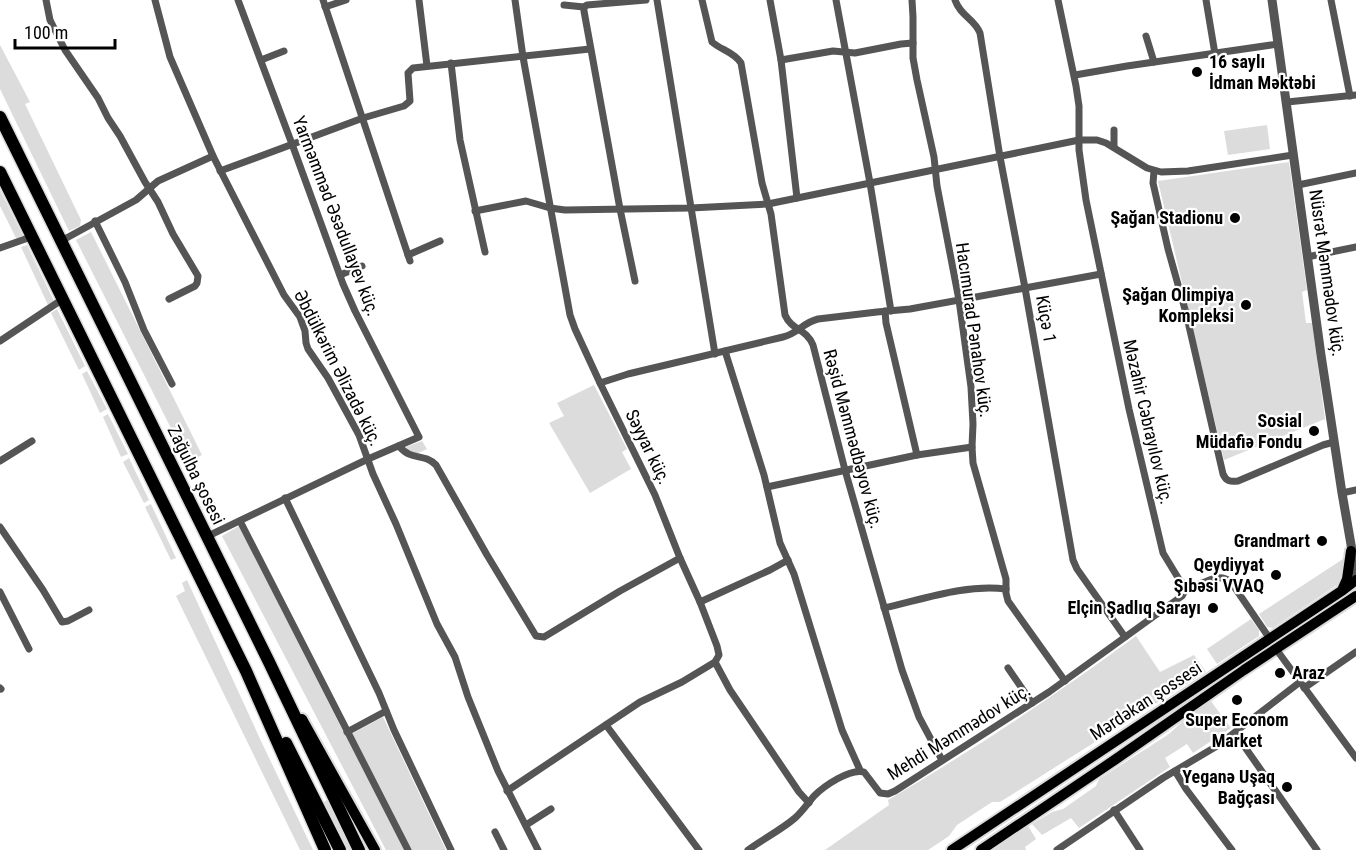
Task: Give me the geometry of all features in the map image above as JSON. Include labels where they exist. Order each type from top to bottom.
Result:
[{"type":"highway","name":"Zağulba şosesi","points":[[0,117],[269,662],[359,850]]},
{"type":"highway","points":[[0,172],[246,671],[325,850]]},
{"type":"highway","points":[[246,671],[283,737],[339,850]]},
{"type":"main road","points":[[1342,590],[1354,554]]},
{"type":"main road","name":"Mərdəkan şossesi","points":[[953,850],[1356,579]]},
{"type":"main road","name":"Mərdəkan şossesi","points":[[981,850],[1356,596]]},
{"type":"main road","points":[[269,662],[375,850]]},
{"type":"street","points":[[46,0],[50,20],[64,50],[99,98],[108,118],[198,276],[198,283],[195,286],[169,299]]},
{"type":"street","name":"Əbdülkərim Əlizadə küç.","points":[[155,0],[170,57],[213,156],[284,296],[300,317],[308,350],[328,378],[359,435],[373,474],[437,624],[455,657],[468,697],[498,771],[538,850]]},
{"type":"street","name":"Yarməmməd Əsədullayev küç.","points":[[238,0],[339,275],[419,437],[399,446]]},
{"type":"street","points":[[346,0],[324,4],[410,258],[440,241]]},
{"type":"street","points":[[419,0],[427,66]]},
{"type":"street","name":"Səyyar küç.","points":[[515,0],[523,57],[570,315],[600,383],[645,473],[700,602],[719,651],[715,663]]},
{"type":"street","points":[[564,5],[584,7],[646,0]]},
{"type":"street","points":[[657,0],[715,354]]},
{"type":"street","name":"Rəşid Məmmədbəyov küç.","points":[[702,0],[712,42],[735,55],[741,63],[762,183],[772,221],[785,315],[788,321],[807,333],[813,345],[845,470],[902,670],[914,704],[942,760]]},
{"type":"street","points":[[770,0],[781,60],[797,198]]},
{"type":"street","points":[[836,0],[870,183],[888,311],[886,323],[917,455]]},
{"type":"street","name":"Hacımurad Pənahov küç.","points":[[912,0],[913,58],[934,157],[972,400],[973,464],[1006,579],[1008,601],[1065,681]]},
{"type":"street","name":"Küçə 1","points":[[954,0],[959,11],[977,27],[980,33],[1000,157],[1073,560],[1125,637]]},
{"type":"street","name":"Məzahir Cəbrayılov küç.","points":[[1059,0],[1075,75],[1079,106],[1078,140],[1086,200],[1129,409],[1163,553],[1180,580],[1188,586]]},
{"type":"street","points":[[1206,0],[1215,54]]},
{"type":"street","name":"Nüsrət Məmmədov küç.","points":[[1272,0],[1334,442],[1356,573]]},
{"type":"street","points":[[1287,102],[1353,96],[1331,0]]},
{"type":"street","points":[[584,7],[635,281]]},
{"type":"street","points":[[1146,36],[1154,62]]},
{"type":"street","points":[[781,60],[833,51],[855,53],[901,44],[913,44]]},
{"type":"street","points":[[1075,75],[1278,44]]},
{"type":"street","points":[[220,171],[363,118],[404,106],[410,101],[408,73],[413,68],[590,49]]},
{"type":"street","points":[[261,60],[284,51]]},
{"type":"street","points":[[451,63],[460,140],[484,252]]},
{"type":"street","points":[[1114,130],[1114,147]]},
{"type":"street","points":[[475,211],[526,201],[565,210],[768,204],[1078,140],[1097,140],[1114,147],[1154,171],[1171,173],[1293,155]]},
{"type":"street","points":[[62,240],[136,200],[163,178],[213,156]]},
{"type":"street","points":[[1154,171],[1153,183],[1168,249],[1186,313],[1226,479],[1231,482],[1238,481],[1334,442]]},
{"type":"street","points":[[1298,185],[1356,173]]},
{"type":"street","points":[[95,221],[126,282],[144,330],[172,384]]},
{"type":"street","points":[[0,248],[32,237]]},
{"type":"street","points":[[1307,257],[1356,247]]},
{"type":"street","points":[[339,275],[362,266]]},
{"type":"street","points":[[600,383],[628,374],[783,338],[795,333],[809,321],[818,319],[910,309],[1101,274]]},
{"type":"street","points":[[0,341],[63,300]]},
{"type":"street","points":[[725,351],[764,475],[777,534],[802,598],[842,730],[860,770]]},
{"type":"street","points":[[0,461],[32,441]]},
{"type":"street","points":[[206,537],[399,446],[406,454],[426,458],[436,465],[536,636],[544,637],[680,558]]},
{"type":"street","points":[[767,487],[917,455],[972,447]]},
{"type":"street","points":[[1342,493],[1356,490]]},
{"type":"street","points":[[285,498],[379,693],[451,850]]},
{"type":"street","points":[[240,521],[408,850]]},
{"type":"street","points":[[0,527],[62,622],[89,610]]},
{"type":"street","points":[[700,602],[788,560]]},
{"type":"street","points":[[1188,586],[1198,585],[1214,578],[1228,579],[1269,639]]},
{"type":"street","name":"Mehdi Məmmədov küç.","points":[[748,850],[794,819],[826,786],[847,774],[860,770],[867,775],[875,789],[880,793],[888,794],[1065,681],[1182,596],[1188,586]]},
{"type":"street","points":[[884,608],[959,590],[1006,589]]},
{"type":"street","points":[[0,592],[29,649]]},
{"type":"street","points":[[1276,649],[1356,758]]},
{"type":"street","points":[[1057,850],[1114,810],[1217,746],[1302,685],[1356,652]]},
{"type":"street","points":[[507,791],[640,702],[715,663],[736,699],[799,792],[809,803]]},
{"type":"street","points":[[1008,668],[1032,703]]},
{"type":"street","points":[[347,732],[386,711]]},
{"type":"street","points":[[606,725],[699,850]]},
{"type":"street","points":[[1235,733],[1317,850]]},
{"type":"street","points":[[1175,771],[1232,850]]},
{"type":"street","points":[[526,825],[551,809]]},
{"type":"street","points":[[1114,810],[1140,850]]},
{"type":"street","points":[[495,832],[504,850]]},
{"type":"shaded area","points":[[0,45],[30,102],[25,104],[81,220],[80,226],[69,231],[0,89]]},
{"type":"shaded area","points":[[1267,125],[1270,149],[1228,155],[1224,131]]},
{"type":"shaded area","name":"Şağan Olimpiya Kompleksi","points":[[1289,162],[1307,290],[1302,292],[1306,323],[1312,323],[1325,419],[1224,460],[1158,181]]},
{"type":"shaded area","points":[[0,190],[23,236],[16,238],[0,206]]},
{"type":"shaded area","points":[[91,232],[202,455],[188,462],[76,240]]},
{"type":"shaded area","points":[[27,245],[54,301],[48,305],[21,247]]},
{"type":"shaded area","points":[[57,309],[85,366],[79,370],[51,313]]},
{"type":"shaded area","points":[[87,371],[107,409],[100,413],[82,374]]},
{"type":"shaded area","points":[[594,385],[627,449],[622,452],[631,469],[590,493],[549,423],[564,416],[557,403]]},
{"type":"shaded area","points":[[108,414],[128,454],[121,457],[103,417]]},
{"type":"shaded area","points":[[422,441],[427,449],[416,454],[407,451],[406,447]]},
{"type":"shaded area","points":[[129,458],[149,500],[144,503],[123,462]]},
{"type":"shaded area","points":[[151,504],[176,558],[171,560],[145,507]]},
{"type":"shaded area","points":[[239,526],[346,737],[383,717],[446,850],[386,850],[222,536]]},
{"type":"shaded area","points":[[1343,559],[1343,576],[1340,583],[1273,628],[1267,627],[1259,614]]},
{"type":"shaded area","points":[[187,580],[313,850],[300,850],[176,596],[185,591],[182,583]]},
{"type":"shaded area","points":[[1251,619],[1259,630],[1259,636],[1217,664],[1207,649]]},
{"type":"shaded area","points":[[1136,636],[1160,672],[1194,655],[1206,672],[1000,802],[992,802],[957,825],[949,836],[928,850],[825,850],[889,805],[888,800],[1014,721]]},
{"type":"shaded area","points":[[1210,700],[1231,728],[1193,753],[1187,744],[1165,758],[1170,767],[1079,828],[1071,818],[1042,835],[1032,824],[1052,812],[1063,809],[1096,786],[1099,779],[1169,734]]},
{"type":"shaded area","points":[[327,800],[353,850],[348,850],[324,802]]},
{"type":"shaded area","points":[[1028,826],[1036,839],[1025,847],[1026,850],[993,850]]},
{"type":"place","name":"16 saylı İdman Məktəbi","points":[[1197,72]]},
{"type":"place","name":"Şağan Stadionu","points":[[1235,218]]},
{"type":"place","name":"Şağan Olimpiya Kompleksi","points":[[1246,305]]},
{"type":"place","name":"Sosial Müdafiə Fondu","points":[[1314,431]]},
{"type":"place","name":"Grandmart","points":[[1322,541]]},
{"type":"place","name":"Qeydiyyat Şıbəsi VVAQ","points":[[1276,575]]},
{"type":"place","name":"Elçin Şadlıq Sarayı","points":[[1213,608]]},
{"type":"place","name":"Araz","points":[[1280,673]]},
{"type":"place","name":"Super Econom Market","points":[[1237,700]]},
{"type":"place","name":"Yeganə Uşaq Bağçası","points":[[1287,787]]}]
